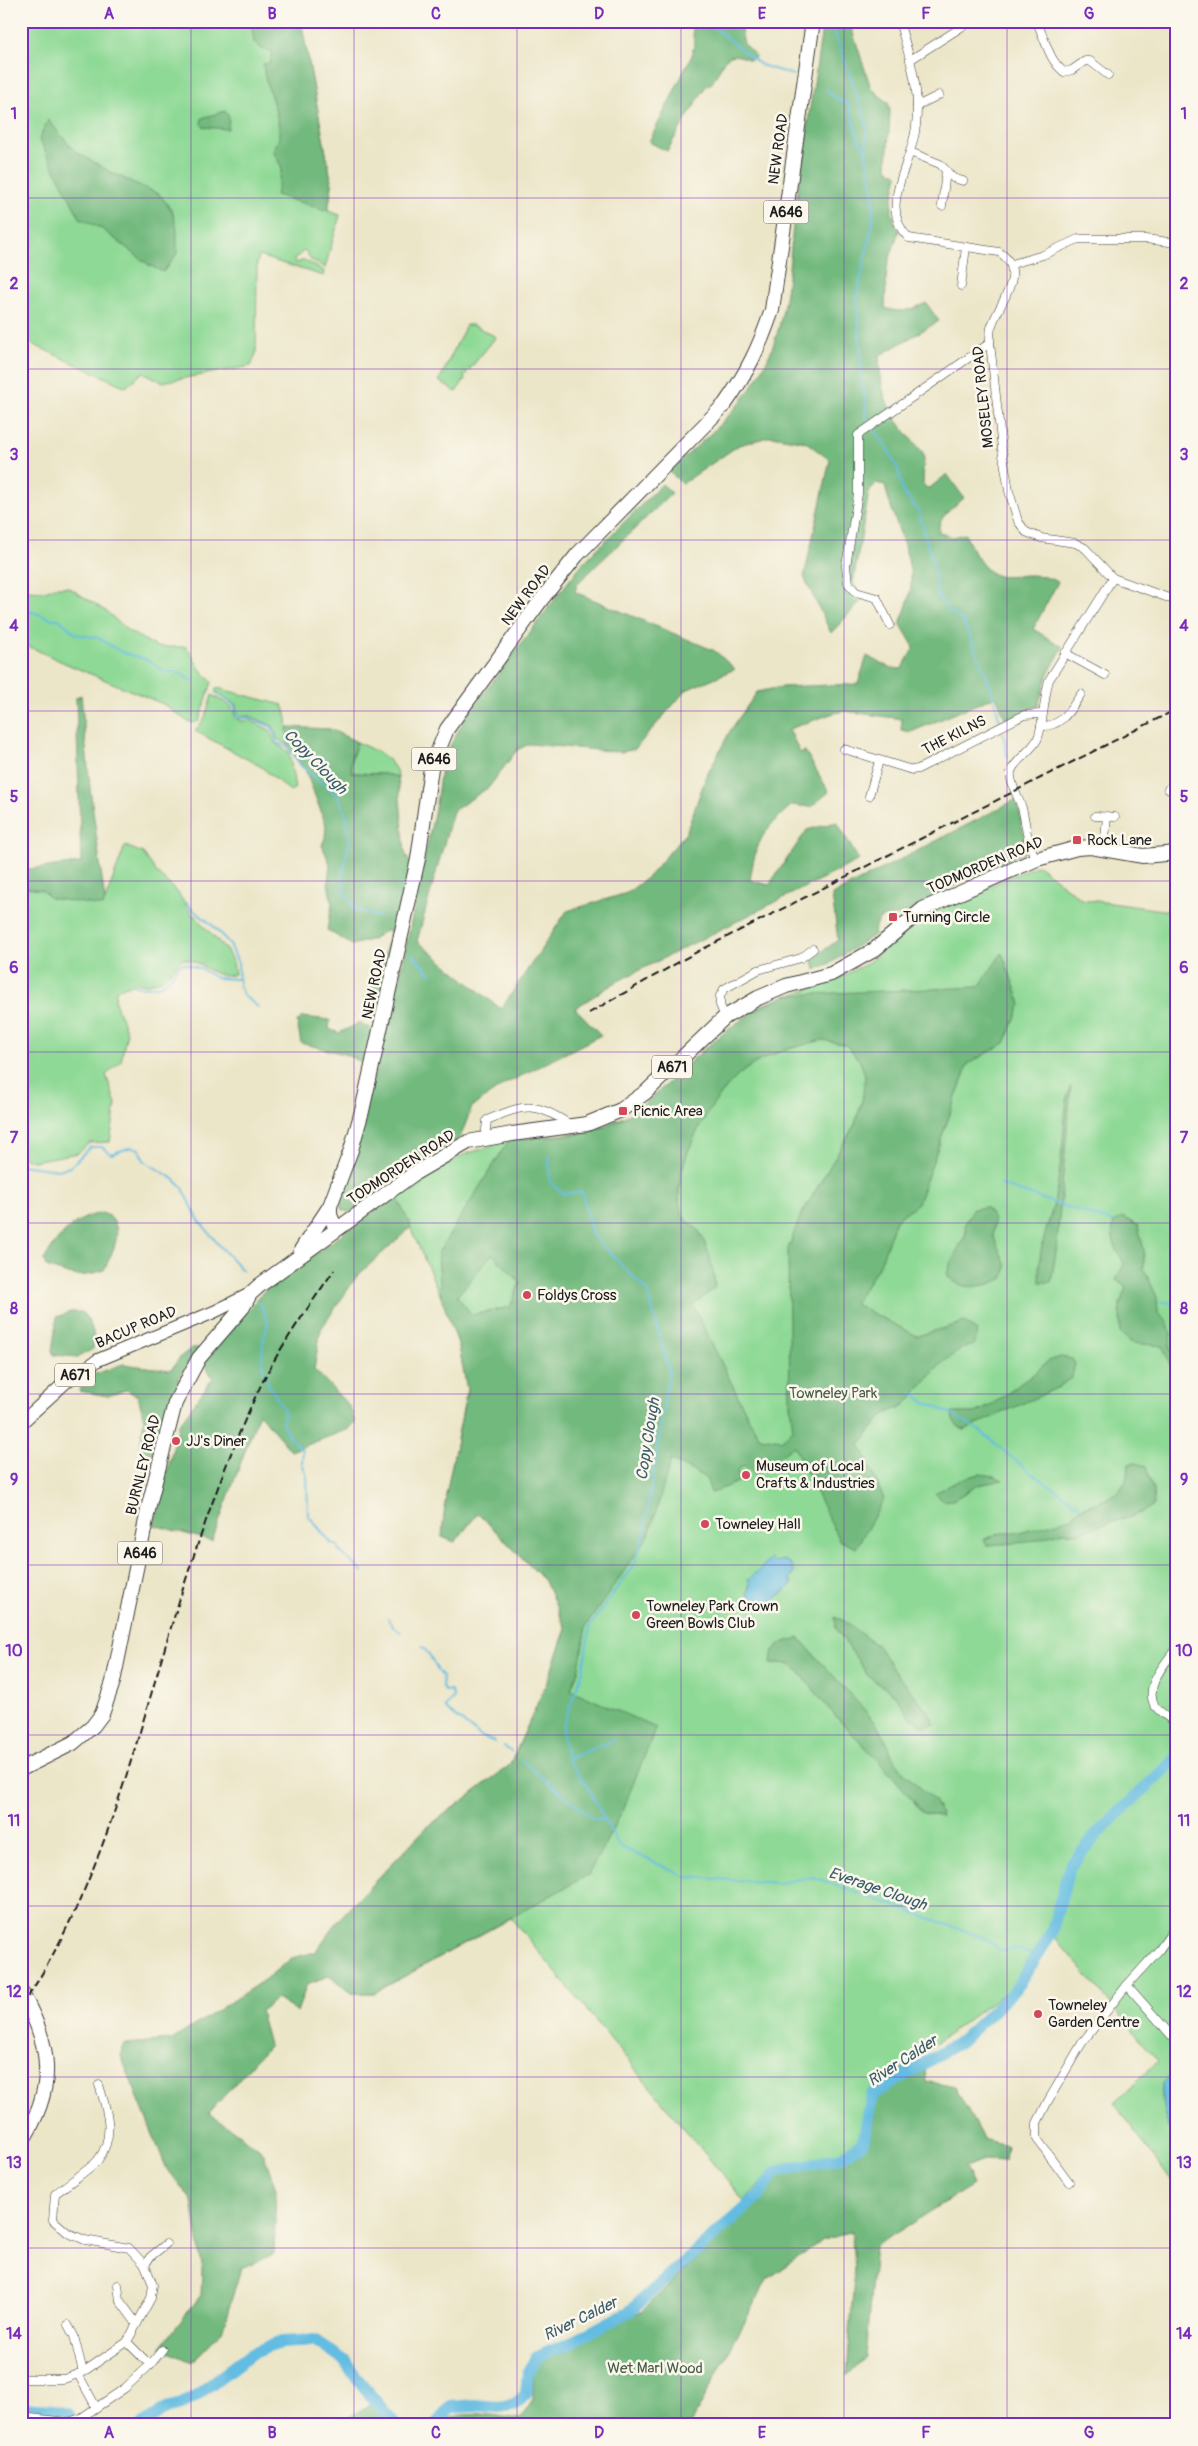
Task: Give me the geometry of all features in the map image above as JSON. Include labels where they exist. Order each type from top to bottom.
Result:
[{"type":"highway","name":"NEW ROAD","points":[[293,1260],[330,1206],[351,1150],[362,1111],[418,859],[431,768],[447,729],[541,600],[577,555],[725,404],[743,378],[760,347],[772,310],[813,21]]},
{"type":"highway","name":"TODMORDEN ROAD","points":[[293,1260],[415,1173],[468,1142],[587,1124],[621,1110],[646,1092],[725,1017],[758,998],[786,986],[831,974],[874,950],[923,909],[1037,859],[1077,848],[1104,849],[1142,856],[1177,852]]},
{"type":"highway","points":[[330,1206],[330,1216],[336,1229]]},
{"type":"highway","name":"BURNLEY ROAD","points":[[21,1769],[73,1743],[93,1726],[102,1714],[113,1682],[149,1505],[175,1403],[199,1358],[243,1307],[250,1294],[293,1260]]},
{"type":"highway","points":[[21,1992],[40,2032],[45,2054],[46,2077],[42,2102],[36,2120],[21,2143]]},
{"type":"main road","name":"BACUP ROAD","points":[[21,1423],[67,1381],[98,1360],[214,1312],[250,1294]]},
{"type":"street","points":[[900,21],[910,60],[917,106],[914,140],[895,205],[900,230],[909,238],[999,252],[1008,258],[1012,264],[1044,256],[1078,239],[1145,238],[1177,243]]},
{"type":"street","points":[[910,60],[971,21]]},
{"type":"street","points":[[1036,21],[1046,48],[1056,65],[1064,72],[1072,70],[1085,61],[1090,62],[1108,75]]},
{"type":"street","points":[[917,106],[939,95]]},
{"type":"street","points":[[910,152],[940,164],[953,178],[963,181]]},
{"type":"street","points":[[942,206],[946,170]]},
{"type":"street","points":[[961,286],[966,246]]},
{"type":"street","name":"MOSELEY ROAD","points":[[1012,264],[1010,287],[991,328],[990,343],[1005,466],[1009,491],[1018,521],[1026,532],[1033,535],[1075,543],[1085,548],[1113,578],[1177,601]]},
{"type":"street","points":[[890,625],[877,598],[856,592],[848,584],[846,566],[858,494],[858,435],[990,343]]},
{"type":"street","points":[[1037,859],[1030,851],[1023,809],[1011,777],[1012,769],[1037,740],[1048,680],[1113,578]]},
{"type":"street","points":[[1065,653],[1105,675]]},
{"type":"street","points":[[1040,726],[1051,726],[1061,720],[1081,694]]},
{"type":"street","name":"THE KILNS","points":[[844,749],[912,770],[918,769],[1024,715],[1041,714]]},
{"type":"street","points":[[869,796],[879,760]]},
{"type":"street","points":[[1168,789],[1177,794]]},
{"type":"street","points":[[1095,816],[1111,816],[1104,849]]},
{"type":"street","points":[[725,1017],[720,1005],[720,996],[724,989],[758,970],[801,958],[813,949]]},
{"type":"street","points":[[485,1139],[487,1120],[522,1106],[540,1109],[572,1126]]},
{"type":"street","points":[[1177,1647],[1151,1687],[1150,1696],[1156,1708],[1177,1724]]},
{"type":"street","points":[[1068,2182],[1037,2139],[1037,2123],[1072,2058],[1127,1985],[1159,1950],[1177,1925]]},
{"type":"street","points":[[1127,1985],[1177,2042]]},
{"type":"street","points":[[21,2379],[64,2379],[80,2373],[127,2342],[151,2298],[153,2285],[145,2265],[129,2248],[85,2240],[68,2233],[53,2220],[55,2194],[97,2160],[108,2140],[108,2114],[99,2085]]},
{"type":"street","points":[[145,2265],[150,2257],[166,2244]]},
{"type":"street","points":[[118,2285],[120,2301],[137,2324]]},
{"type":"street","points":[[68,2325],[74,2336],[80,2373],[96,2407]]},
{"type":"street","points":[[127,2342],[150,2365]]},
{"type":"street","points":[[21,2416],[68,2422],[81,2418],[125,2388],[150,2365],[162,2350]]},
{"type":"green space","points":[[21,21],[301,21],[332,185],[328,211],[340,215],[325,268],[311,260],[305,250],[294,259],[296,263],[304,260],[324,271],[323,276],[259,256],[257,263],[256,354],[251,366],[162,382],[143,372],[126,387],[21,339]]},
{"type":"green space","points":[[251,21],[301,21],[332,185],[328,211],[276,195],[282,168],[273,151],[279,139],[279,128],[263,64],[270,63],[273,52],[262,49],[254,42]]},
{"type":"green space","points":[[694,21],[739,21],[744,44],[756,56],[750,60],[734,55],[725,60],[712,83],[706,86],[667,151],[649,142],[692,55],[694,45],[692,23]]},
{"type":"green space","points":[[823,21],[849,21],[871,88],[888,103],[890,111],[887,168],[898,175],[892,202],[892,214],[899,231],[887,267],[885,308],[896,311],[906,310],[926,303],[939,321],[879,356],[880,373],[886,399],[897,420],[924,454],[923,484],[927,488],[931,487],[947,474],[964,498],[943,517],[939,532],[952,537],[965,534],[977,556],[987,569],[996,575],[1006,577],[1042,576],[1058,582],[1033,629],[1063,647],[1047,676],[1038,706],[1006,720],[996,696],[911,732],[901,730],[902,719],[844,711],[789,729],[800,753],[805,751],[829,792],[811,807],[792,805],[774,822],[758,846],[750,880],[769,885],[807,830],[837,822],[859,860],[618,981],[575,1008],[601,1035],[505,1084],[472,1107],[460,1138],[392,1182],[356,1210],[348,1212],[341,1209],[340,1196],[383,1043],[402,965],[436,804],[442,761],[465,718],[582,564],[662,484],[672,493],[577,584],[575,592],[715,651],[735,669],[686,690],[635,749],[622,752],[529,744],[517,750],[489,787],[453,811],[417,941],[501,1009],[567,911],[627,893],[649,876],[686,833],[706,777],[730,731],[757,692],[781,687],[858,684],[867,656],[891,668],[902,669],[914,647],[900,623],[910,590],[910,570],[885,485],[876,483],[869,492],[853,583],[863,599],[831,633],[804,577],[830,460],[806,442],[772,436],[739,445],[682,484],[669,471],[713,431],[740,402],[762,369],[777,335],[787,285],[794,217]]},
{"type":"green space","points":[[225,111],[229,117],[228,129],[204,127],[201,124],[202,118]]},
{"type":"green space","points":[[48,120],[75,151],[112,173],[159,194],[172,210],[177,229],[177,254],[163,272],[149,265],[102,229],[80,218],[39,139]]},
{"type":"green space","points":[[466,325],[473,325],[496,337],[464,376],[465,379],[456,392],[439,381]]},
{"type":"green space","points":[[21,583],[26,590],[45,591],[55,587],[68,587],[106,611],[128,631],[157,647],[187,647],[200,669],[212,682],[199,721],[193,723],[187,721],[163,704],[21,643]]},
{"type":"green space","points":[[217,688],[283,705],[287,719],[289,745],[277,739],[273,726],[250,716],[240,716],[236,711],[236,705],[215,691]]},
{"type":"green space","points":[[81,695],[90,788],[105,901],[103,906],[50,898],[42,890],[21,887],[21,870],[81,863],[76,697]]},
{"type":"green space","points":[[212,695],[231,706],[236,718],[242,721],[250,720],[270,730],[275,743],[289,752],[295,788],[290,791],[260,766],[195,731],[205,718]]},
{"type":"green space","points":[[287,727],[330,729],[357,742],[351,760],[352,773],[384,774],[398,777],[405,853],[411,864],[377,1017],[366,1015],[363,1009],[368,990],[382,967],[390,931],[386,930],[373,939],[352,945],[327,930],[332,905],[328,882],[330,864],[322,845],[325,838],[326,825],[305,769],[289,750]]},
{"type":"green space","points":[[357,742],[376,751],[387,759],[396,770],[398,777],[384,774],[352,773],[351,760]]},
{"type":"green space","points":[[1017,799],[1027,851],[972,876],[903,914],[881,918],[875,926],[874,935],[834,961],[816,970],[812,959],[838,940],[832,895]]},
{"type":"green space","points":[[125,846],[143,853],[158,874],[178,893],[189,910],[227,951],[233,962],[235,974],[221,975],[196,962],[182,959],[162,980],[148,984],[135,983],[116,990],[115,1002],[127,1032],[121,1061],[106,1075],[116,1104],[110,1142],[89,1143],[78,1153],[33,1161],[21,1156],[21,887],[42,890],[103,906]]},
{"type":"green space","name":"Towneley Park","points":[[1038,865],[1081,899],[1177,912],[1177,924],[1171,943],[1177,945],[1177,2189],[1114,2103],[1158,2061],[1048,1929],[1018,1979],[1008,1990],[870,2093],[861,2139],[841,2154],[772,2171],[744,2201],[511,1918],[374,1993],[352,1993],[425,1829],[510,1765],[547,1682],[566,1629],[545,1581],[478,1513],[455,1542],[442,1537],[446,1495],[467,1389],[459,1346],[441,1297],[396,1195],[418,1180],[463,1155],[509,1140],[592,1131],[628,1115],[653,1098],[704,1049],[761,1005],[833,981],[866,964],[925,917],[962,898]]},
{"type":"green space","points":[[1002,953],[1021,1004],[1005,1043],[968,1064],[918,1203],[896,1220],[880,1264],[855,1304],[917,1336],[965,1322],[977,1331],[974,1345],[963,1348],[941,1364],[905,1405],[883,1415],[860,1444],[884,1499],[856,1548],[839,1540],[794,1446],[755,1475],[744,1465],[737,1471],[740,1481],[711,1493],[706,1478],[671,1460],[649,1535],[586,1626],[579,1668],[571,1690],[656,1728],[620,1816],[588,1875],[374,1993],[352,1993],[329,1976],[307,1984],[297,2012],[277,1999],[260,2011],[269,2045],[209,2113],[263,2152],[276,2189],[274,2254],[241,2268],[222,2331],[192,2362],[160,2348],[201,2295],[202,2267],[192,2201],[166,2167],[121,2056],[124,2044],[172,2040],[264,1980],[292,1958],[315,1952],[340,1918],[425,1829],[510,1765],[547,1682],[566,1629],[545,1581],[478,1513],[455,1542],[442,1537],[446,1495],[467,1390],[459,1346],[441,1297],[438,1253],[509,1140],[583,1133],[609,1125],[625,1117],[653,1096],[724,1033],[744,1018],[775,1000],[787,995],[979,987]],"holes":[[[823,1040],[846,1045],[860,1061],[865,1076],[862,1101],[855,1124],[801,1215],[788,1249],[790,1404],[793,1430],[781,1440],[760,1437],[750,1421],[693,1305],[715,1288],[711,1260],[703,1239],[698,1230],[682,1214],[679,1197],[681,1177],[686,1156],[695,1136],[719,1097],[732,1082],[745,1070],[762,1059],[792,1048]],[[492,1254],[520,1282],[510,1307],[472,1315],[457,1296]]]},
{"type":"green space","points":[[302,1017],[330,1020],[329,1029],[339,1033],[359,1023],[374,1030],[364,1063],[344,1054],[301,1043],[297,1022]]},
{"type":"green space","points":[[1071,1086],[1056,1252],[1051,1282],[1040,1282],[1040,1258],[1055,1200],[1062,1154],[1067,1096]]},
{"type":"green space","points":[[396,1195],[411,1227],[357,1276],[321,1329],[314,1369],[350,1407],[355,1423],[349,1429],[291,1451],[259,1413],[212,1541],[154,1525],[179,1424],[213,1378],[204,1363],[264,1291]]},
{"type":"green space","points":[[986,1207],[994,1220],[993,1235],[1006,1266],[1004,1278],[982,1286],[959,1284],[947,1274],[951,1262],[966,1234],[965,1224],[973,1209]]},
{"type":"green space","points":[[102,1213],[112,1219],[117,1231],[115,1245],[104,1270],[80,1276],[46,1267],[44,1260],[68,1229],[83,1219]]},
{"type":"green space","points":[[1123,1217],[1138,1226],[1144,1250],[1144,1269],[1157,1297],[1158,1313],[1167,1321],[1171,1334],[1170,1345],[1177,1365],[1174,1375],[1163,1346],[1132,1343],[1120,1333],[1120,1304],[1126,1287],[1116,1280],[1124,1264],[1114,1244],[1112,1234],[1114,1222]]},
{"type":"green space","points":[[70,1312],[82,1312],[89,1321],[94,1339],[93,1349],[78,1357],[54,1355],[52,1351],[57,1317]]},
{"type":"green space","points":[[192,1348],[198,1348],[180,1376],[150,1458],[144,1456],[140,1447],[144,1419],[138,1396],[126,1390],[108,1396],[79,1391],[87,1377],[123,1364],[171,1370],[180,1357]]},
{"type":"green space","points":[[1061,1357],[1072,1359],[1075,1364],[1072,1377],[1059,1387],[964,1430],[954,1421],[952,1413],[975,1413],[990,1406],[1035,1373],[1048,1361]]},
{"type":"green space","points":[[1135,1463],[1146,1466],[1153,1490],[1154,1505],[1141,1513],[1077,1533],[1063,1532],[1029,1542],[987,1545],[984,1539],[1001,1533],[1016,1533],[1071,1518],[1079,1509],[1106,1499],[1119,1491],[1126,1481],[1129,1464]]},
{"type":"green space","points":[[980,1474],[994,1476],[1003,1480],[978,1485],[953,1500],[943,1501],[935,1493],[964,1478]]},
{"type":"green space","points":[[835,1617],[844,1621],[880,1648],[892,1668],[928,1711],[935,1724],[924,1727],[909,1716],[896,1696],[868,1676],[836,1628]]},
{"type":"green space","points":[[799,1638],[868,1714],[885,1737],[892,1756],[906,1775],[934,1800],[942,1817],[923,1813],[883,1765],[833,1713],[792,1664],[771,1663],[773,1650],[784,1642]]},
{"type":"green space","name":"Wet Marl Wood","points":[[925,2063],[926,2081],[955,2087],[983,2139],[1007,2145],[1005,2161],[983,2160],[965,2167],[973,2185],[875,2246],[865,2357],[847,2376],[854,2276],[852,2232],[823,2240],[768,2278],[690,2425],[440,2425],[457,2415],[467,2414],[520,2419],[533,2400],[533,2367],[544,2354],[642,2311],[754,2204],[777,2174],[844,2160],[866,2143],[876,2096]]},
{"type":"green space","points":[[373,2403],[392,2425],[335,2425]]},
{"type":"water","points":[[771,1559],[774,1562],[783,1560],[791,1564],[794,1572],[790,1580],[793,1584],[769,1604],[766,1601],[754,1603],[747,1593],[750,1583],[748,1580]]},
{"type":"water","points":[[1171,2075],[1177,2075],[1177,2142],[1167,2121],[1162,2100],[1162,2084]]},
{"type":"waterway","points":[[834,21],[835,33],[867,126],[866,154],[873,191],[873,222],[857,295],[863,388],[866,402],[865,416],[868,420]]},
{"type":"waterway","points":[[694,25],[713,27],[761,65],[793,75]]},
{"type":"waterway","points":[[826,89],[837,99],[849,104],[857,134],[864,148]]},
{"type":"waterway","points":[[874,429],[885,444],[898,469],[903,492],[918,510],[935,571],[937,595],[949,611],[963,621],[989,682],[1000,721]]},
{"type":"waterway","name":"Copy Clough","points":[[21,608],[52,619],[59,619],[76,634],[99,638],[121,652],[148,660],[165,672],[184,674],[186,678],[193,681]]},
{"type":"waterway","name":"Copy Clough","points":[[216,693],[235,706],[235,712],[239,718],[250,718],[272,727],[277,743],[288,747],[301,766],[339,797],[347,818],[349,842],[343,873],[344,892],[354,909],[380,917]]},
{"type":"waterway","points":[[1003,732],[1007,756]]},
{"type":"waterway","points":[[186,902],[230,944],[238,963],[239,985],[243,995],[258,1007]]},
{"type":"waterway","name":"Copy Clough","points":[[413,955],[431,974]]},
{"type":"waterway","points":[[134,986],[152,987],[160,985],[168,980],[177,968],[184,963],[201,969],[217,978],[237,979]]},
{"type":"waterway","name":"Everage Clough","points":[[21,1165],[58,1170],[70,1167],[90,1147],[102,1147],[111,1154],[132,1147],[139,1149],[144,1161],[174,1179],[183,1188],[198,1219],[242,1270]]},
{"type":"waterway","name":"Copy Clough","points":[[549,1156],[550,1182],[563,1194],[582,1192],[592,1235],[648,1292],[669,1371],[644,1535],[635,1563],[590,1626],[583,1670],[562,1729],[567,1759]]},
{"type":"waterway","points":[[1001,1185],[1112,1222]]},
{"type":"waterway","points":[[259,1302],[267,1319],[268,1326],[263,1339],[262,1364],[269,1385],[284,1410],[283,1425],[289,1437],[303,1451],[302,1463],[307,1476],[308,1515],[331,1543],[338,1546],[339,1551],[363,1572]]},
{"type":"waterway","points":[[1160,1302],[1168,1302],[1177,1307]]},
{"type":"waterway","points":[[911,1391],[923,1401],[950,1413],[979,1430],[1027,1470],[1081,1507]]},
{"type":"waterway","name":"Everage Clough","points":[[388,1619],[401,1632]]},
{"type":"waterway","points":[[422,1647],[429,1654],[439,1673],[443,1676],[442,1688],[445,1691],[451,1690],[454,1698],[446,1706],[446,1709],[480,1736],[495,1742]]},
{"type":"waterway","name":"Everage Clough","points":[[614,1740],[567,1759],[589,1789],[619,1846],[686,1877],[779,1883],[813,1877],[985,1938],[1002,1951],[1016,1949],[1037,1956]]},
{"type":"waterway","points":[[504,1746],[511,1752]]},
{"type":"waterway","name":"River Calder","points":[[435,2425],[451,2407],[474,2405],[499,2407],[516,2404],[526,2394],[528,2373],[536,2357],[566,2345],[630,2311],[758,2196],[776,2172],[842,2157],[863,2142],[872,2095],[961,2041],[1015,1990],[1051,1934],[1070,1866],[1098,1833],[1177,1757]]},
{"type":"waterway","points":[[522,1761],[592,1818],[605,1821]]},
{"type":"waterway","name":"River Calder","points":[[143,2425],[166,2408],[182,2404],[197,2395],[252,2353],[282,2342],[314,2340],[345,2361],[360,2383],[396,2425]]},
{"type":"waterway","name":"River Calder","points":[[21,2408],[52,2410],[68,2414],[74,2425]]},
{"type":"railway","points":[[589,1013],[693,954],[1177,709]]},
{"type":"railway","points":[[21,2007],[52,1957],[78,1904],[101,1849],[138,1737],[190,1567],[214,1497],[241,1428],[278,1354],[334,1270]]},
{"type":"place","name":"Rock Lane","points":[[1077,840]]},
{"type":"place","name":"Turning Circle","points":[[893,917]]},
{"type":"place","name":"Picnic Area","points":[[623,1111]]},
{"type":"place","name":"Foldys Cross","points":[[527,1295]]},
{"type":"place","name":"JJ's Diner","points":[[176,1441]]},
{"type":"place","name":"Museum of Local Crafts & Industries","points":[[746,1475]]},
{"type":"place","name":"Towneley Hall","points":[[705,1524]]},
{"type":"place","name":"Towneley Park Crown Green Bowls Club","points":[[636,1615]]},
{"type":"place","name":"Towneley Garden Centre","points":[[1038,2014]]}]
